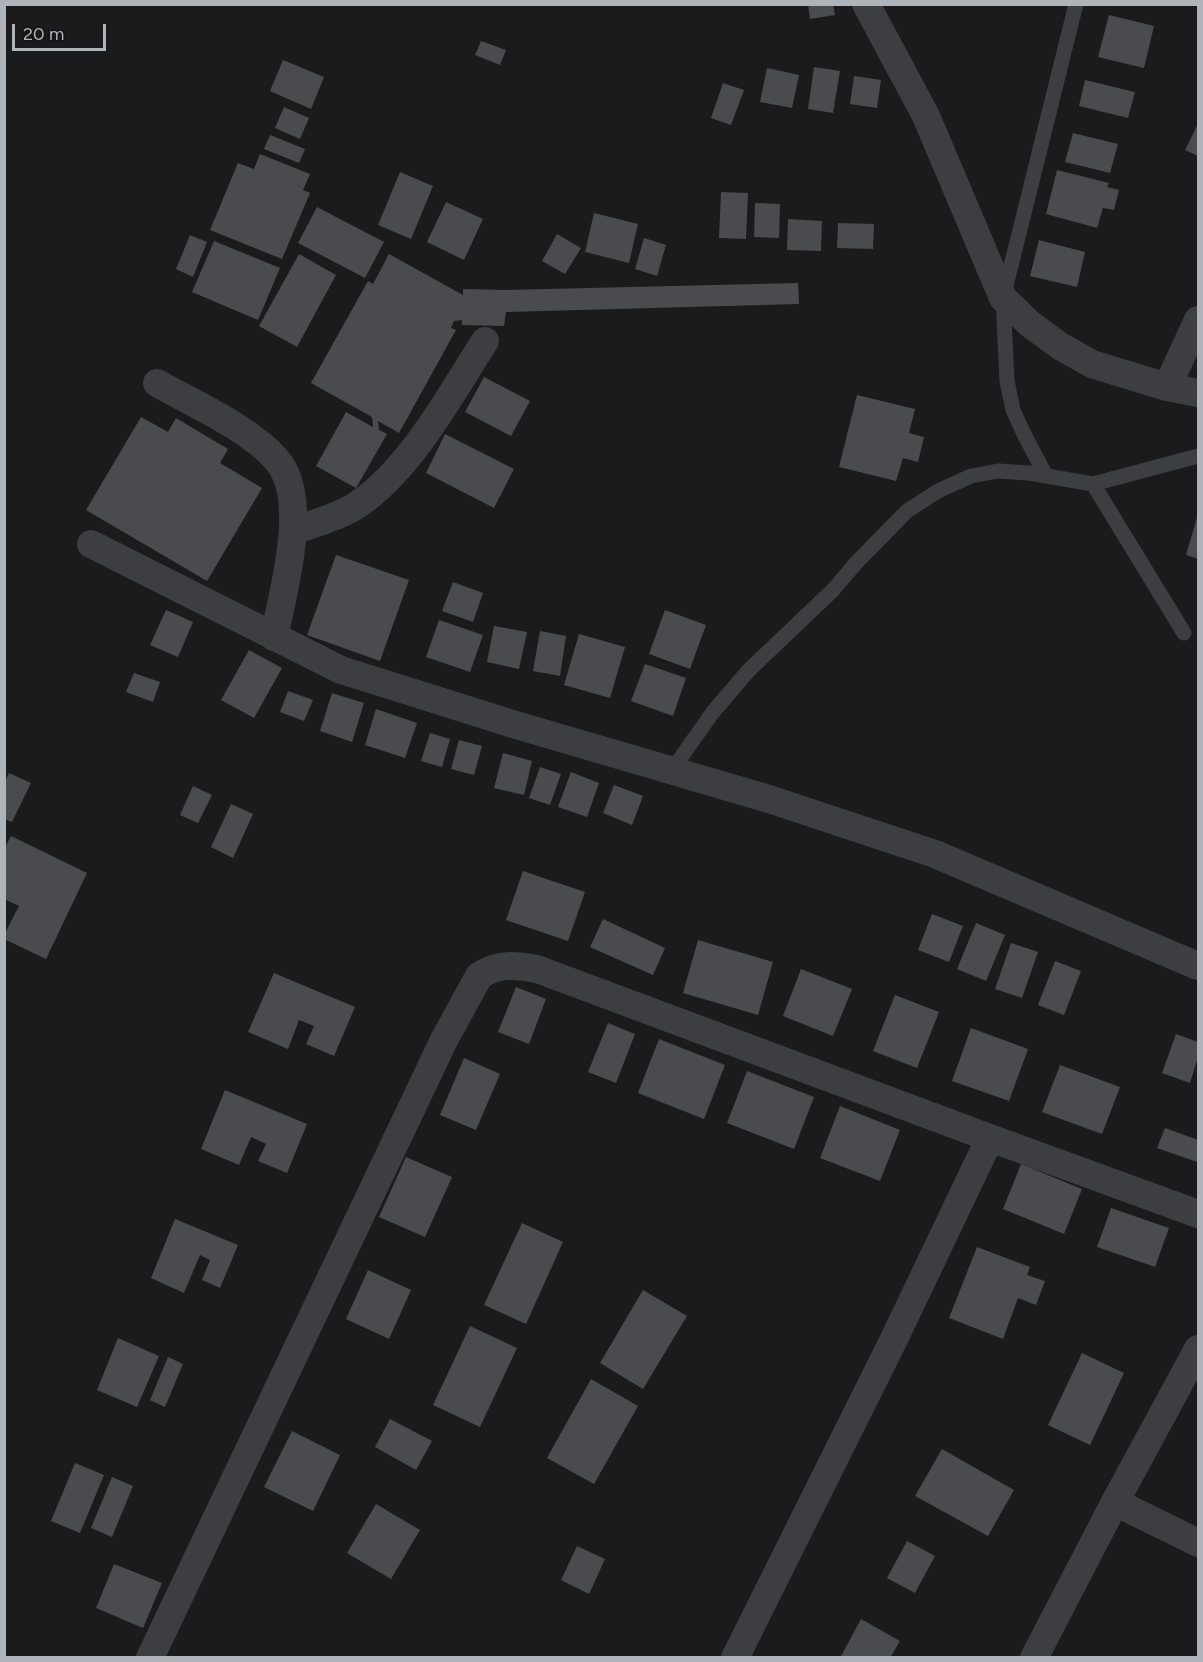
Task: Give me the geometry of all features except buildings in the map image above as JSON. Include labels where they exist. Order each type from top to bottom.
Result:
[{"type":"street","points":[[866,4],[926,116],[1003,298],[1030,324],[1060,346],[1092,364],[1167,387],[1198,393]]},
{"type":"street","points":[[1167,387],[1198,320]]},
{"type":"street","points":[[293,531],[356,506],[392,477],[422,436],[484,341]]},
{"type":"street","points":[[157,383],[248,434],[277,460],[286,476],[292,497],[293,531],[290,561],[274,637]]},
{"type":"street","points":[[91,544],[341,670],[516,725],[769,799],[935,854],[1198,966]]},
{"type":"street","points":[[150,1658],[444,1040],[479,976],[488,970],[513,965],[537,969],[1198,1214]]},
{"type":"street","points":[[735,1658],[894,1340],[990,1138]]},
{"type":"street","points":[[1034,1658],[1198,1349]]},
{"type":"street","points":[[1115,1502],[1198,1543]]},
{"type":"lane","points":[[1046,476],[1014,410],[1007,381],[1003,298],[1076,4]]},
{"type":"lane","points":[[672,770],[713,712],[736,685],[833,590],[907,511],[938,491],[971,476],[998,471],[1093,484],[1198,456]]},
{"type":"lane","points":[[1093,484],[1184,633]]}]
